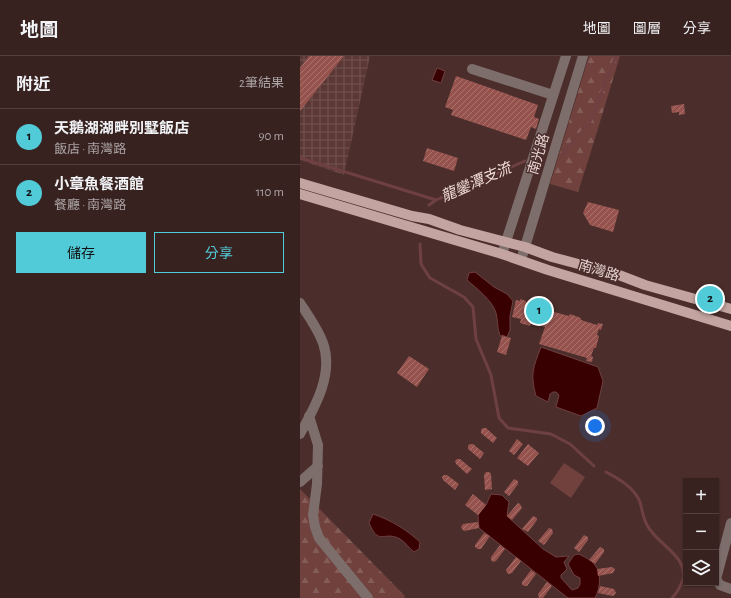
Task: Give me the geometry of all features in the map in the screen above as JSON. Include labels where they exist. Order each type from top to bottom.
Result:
[{"type":"main road","name":"南灣路","points":[[301,183],[412,216],[429,219],[460,230],[525,247],[552,257],[619,275],[645,285],[731,309]]},
{"type":"main road","name":"南灣路","points":[[300,194],[426,230],[458,242],[502,254],[548,270],[731,326]]},
{"type":"street","name":"南光路","points":[[502,254],[566,56]]},
{"type":"street","name":"南光路","points":[[521,260],[583,56]]},
{"type":"street","points":[[472,69],[554,95]]},
{"type":"street","points":[[300,194],[301,183]]},
{"type":"street","points":[[300,303],[323,343],[327,363],[324,382],[300,434]]},
{"type":"street","points":[[309,416],[318,446],[318,466],[313,515],[315,528],[319,538],[368,598]]},
{"type":"street","points":[[300,482],[318,466]]},
{"type":"street","points":[[731,523],[716,578],[720,585],[731,589]]},
{"type":"shaded area","points":[[300,56],[370,56],[344,175],[300,160]]},
{"type":"shaded area","points":[[437,68],[445,71],[441,83],[432,80]]},
{"type":"shaded area","points":[[475,272],[494,287],[507,294],[513,301],[510,316],[510,330],[507,337],[502,335],[501,337],[494,308],[484,295],[467,280],[469,273]]},
{"type":"shaded area","points":[[541,347],[598,367],[603,381],[597,408],[581,416],[556,407],[559,395],[556,392],[550,394],[548,402],[536,396],[533,382],[533,371]]},
{"type":"shaded area","points":[[491,494],[502,495],[509,502],[507,516],[543,549],[556,557],[569,556],[564,562],[567,569],[561,575],[561,578],[572,590],[578,588],[580,584],[580,578],[574,575],[568,564],[574,555],[579,554],[594,563],[599,573],[599,586],[595,598],[568,598],[479,528],[478,515],[486,505]]},
{"type":"shaded area","points":[[373,514],[392,522],[410,533],[420,542],[419,549],[414,552],[400,539],[390,536],[382,537],[376,534],[369,523]]},
{"type":"green space","points":[[589,56],[620,56],[578,192],[550,184]]},
{"type":"green space","points":[[564,463],[585,477],[571,498],[550,483]]},
{"type":"green space","points":[[300,489],[405,596],[404,598],[300,598]]},
{"type":"building","points":[[309,56],[344,56],[300,111],[300,68]]},
{"type":"building","points":[[456,76],[538,105],[534,117],[539,119],[536,129],[531,127],[526,140],[451,115],[453,110],[445,107]]},
{"type":"building","points":[[684,104],[685,114],[679,115],[679,112],[672,113],[671,106]]},
{"type":"building","points":[[427,148],[458,158],[454,171],[423,161]]},
{"type":"building","points":[[588,202],[619,210],[613,232],[590,225],[583,213]]},
{"type":"building","points":[[520,299],[526,301],[526,303],[537,306],[537,304],[548,308],[547,310],[569,316],[570,314],[581,318],[581,320],[597,325],[598,323],[603,324],[597,335],[599,336],[596,348],[594,348],[591,356],[593,357],[592,362],[586,361],[587,358],[539,344],[545,327],[531,323],[530,326],[520,323],[521,319],[512,317],[516,300],[520,301]]},
{"type":"building","points":[[502,336],[511,338],[506,355],[497,352]]},
{"type":"building","points":[[409,356],[429,369],[417,387],[397,373]]},
{"type":"building","points":[[483,428],[486,428],[497,438],[493,443],[481,433]]},
{"type":"building","points":[[517,439],[523,444],[514,455],[509,451]]},
{"type":"building","points":[[470,444],[473,444],[484,453],[480,459],[468,449]]},
{"type":"building","points":[[528,444],[539,453],[528,466],[517,458]]},
{"type":"building","points":[[460,459],[472,469],[467,474],[456,464],[455,461]]},
{"type":"building","points":[[486,472],[491,474],[492,489],[485,490],[484,475]]},
{"type":"building","points":[[447,475],[459,484],[455,490],[443,480],[442,477]]},
{"type":"building","points":[[514,479],[518,481],[518,484],[509,496],[504,492]]},
{"type":"building","points":[[473,494],[486,505],[478,515],[465,505]]},
{"type":"building","points":[[518,503],[522,508],[512,520],[507,516]]},
{"type":"building","points":[[533,516],[537,518],[537,520],[528,532],[522,529]]},
{"type":"building","points":[[478,522],[479,528],[464,531],[461,527],[463,524]]},
{"type":"building","points":[[549,528],[552,529],[553,533],[544,545],[538,541]]},
{"type":"building","points":[[484,533],[490,536],[481,549],[478,549],[475,545]]},
{"type":"building","points":[[584,535],[588,537],[588,540],[579,552],[574,548]]},
{"type":"building","points":[[500,545],[505,549],[496,561],[493,562],[491,557]]},
{"type":"building","points":[[600,547],[604,549],[604,552],[595,564],[589,560]]},
{"type":"building","points":[[516,557],[521,561],[512,573],[509,574],[506,570]]},
{"type":"building","points":[[612,567],[615,569],[613,573],[598,576],[597,569]]},
{"type":"building","points":[[531,570],[536,574],[527,586],[522,585],[522,582]]},
{"type":"building","points":[[547,582],[552,586],[543,598],[539,598],[538,594]]},
{"type":"building","points":[[600,586],[614,589],[616,593],[613,596],[598,593]]},
{"type":"waterway","name":"龍鑾潭支流","points":[[562,154],[589,124],[616,56]]},
{"type":"waterway","points":[[300,158],[436,200]]},
{"type":"waterway","name":"龍鑾潭支流","points":[[429,205],[436,200],[525,161]]},
{"type":"waterway","name":"龍鑾潭支流","points":[[420,244],[421,264],[430,278],[464,297],[473,307],[476,339],[491,375],[499,418],[508,428],[551,434],[570,444],[594,466]]},
{"type":"waterway","name":"龍鑾潭支流","points":[[606,472],[621,481],[634,492],[640,502],[647,525],[658,539],[678,558],[682,565],[682,582],[678,591],[672,598]]},
{"type":"place","name":"小章魚餐酒館","points":[[710,299]]},
{"type":"place","name":"天鵝湖湖畔別墅飯店","points":[[539,311]]}]
